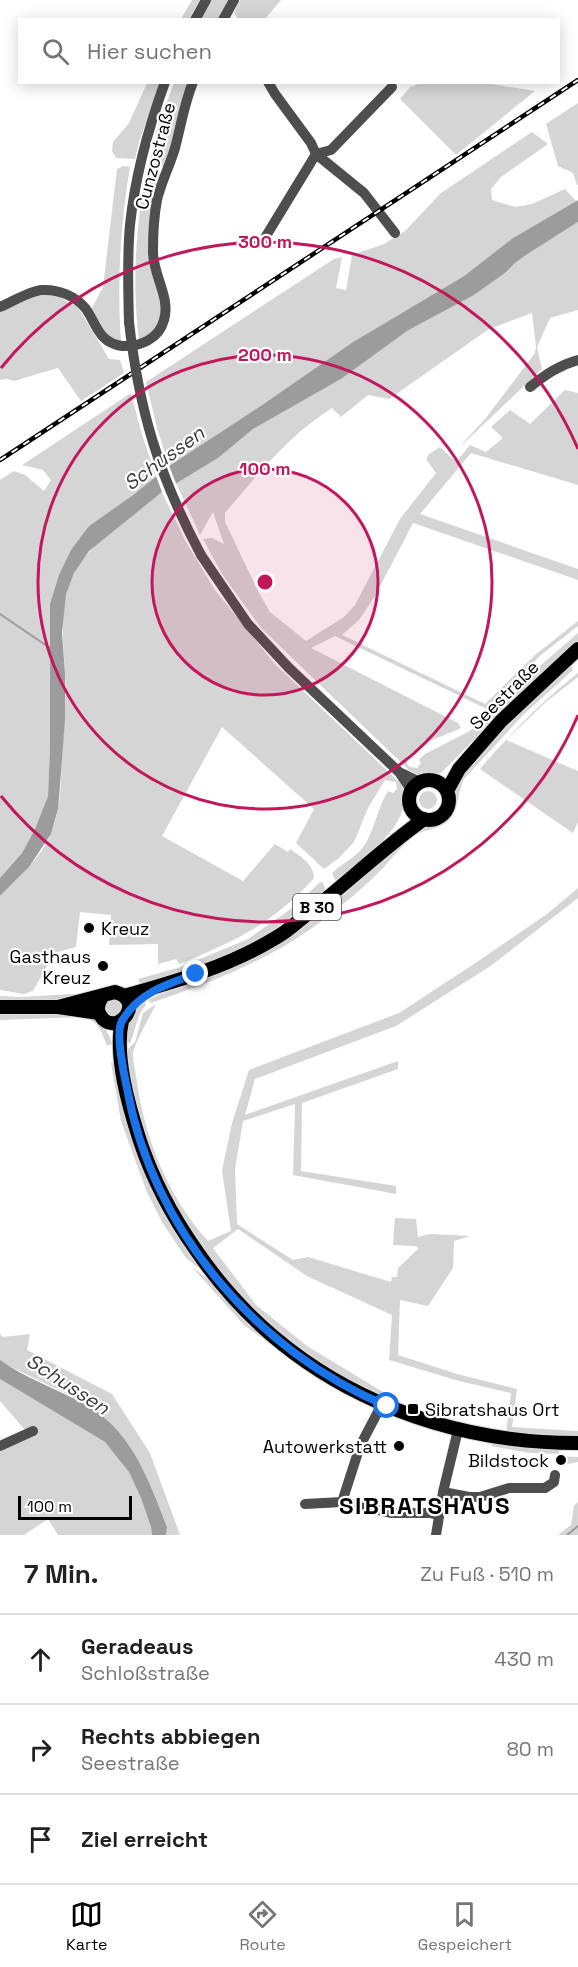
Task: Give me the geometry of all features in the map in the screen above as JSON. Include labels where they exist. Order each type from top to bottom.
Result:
[{"type":"main road","name":"Seestraße","points":[[116,1012],[156,988],[236,959],[279,936],[336,892],[390,844],[424,819],[435,819],[444,813],[449,803],[447,791],[459,769],[501,721],[578,649]]},
{"type":"main road","name":"Seestraße","points":[[415,786],[430,780],[436,781],[459,769]]},
{"type":"main road","points":[[436,781],[447,791]]},
{"type":"main road","points":[[415,786],[409,796],[411,808],[418,817],[424,819]]},
{"type":"main road","name":"Seestraße","points":[[390,844],[411,808]]},
{"type":"main road","points":[[58,1007],[102,997],[112,992],[128,1098],[157,1186],[180,1228],[206,1265],[233,1298],[292,1352],[327,1376],[382,1404],[442,1426],[512,1439],[578,1443]]},
{"type":"main road","points":[[102,997],[98,1006],[116,1012]]},
{"type":"main road","points":[[0,1008],[58,1007],[116,1012]]},
{"type":"street","points":[[196,18],[206,0]]},
{"type":"street","points":[[226,18],[234,0]]},
{"type":"street","points":[[164,84],[142,153],[132,206],[128,264],[129,322],[137,381],[154,448],[173,499],[201,555],[248,624],[289,668],[415,786]]},
{"type":"street","name":"Cunzostraße","points":[[0,307],[40,290],[56,290],[69,295],[85,309],[98,333],[110,344],[124,346],[143,344],[153,337],[164,322],[167,307],[155,274],[152,253],[158,199],[192,84]]},
{"type":"street","points":[[269,84],[311,143],[316,154],[364,193],[395,233]]},
{"type":"street","points":[[266,236],[316,154],[330,150],[392,87]]},
{"type":"street","points":[[530,387],[552,370],[578,360]]},
{"type":"street","points":[[342,1502],[360,1446],[382,1404]]},
{"type":"street","points":[[442,1426],[452,1454]]},
{"type":"street","points":[[436,1535],[438,1515],[458,1430]]},
{"type":"street","points":[[0,1446],[33,1431]]},
{"type":"street","points":[[443,1492],[480,1497],[509,1488],[545,1488],[554,1482],[555,1475]]},
{"type":"street","points":[[305,1504],[342,1502],[392,1513],[438,1515]]},
{"type":"shaded area","points":[[192,0],[200,0],[190,18],[182,18]]},
{"type":"shaded area","points":[[210,0],[230,0],[220,18],[201,18]]},
{"type":"shaded area","points":[[240,0],[281,0],[266,18],[237,18],[234,13]]},
{"type":"shaded area","points":[[147,84],[160,84],[135,159],[116,158],[112,151],[113,142],[129,123]]},
{"type":"shaded area","points":[[174,84],[188,84],[167,167],[149,165],[157,129]]},
{"type":"shaded area","points":[[418,84],[492,84],[535,91],[456,155],[400,99],[410,87]]},
{"type":"shaded area","points":[[578,103],[577,185],[573,173],[558,166],[546,124]]},
{"type":"shaded area","points":[[532,132],[548,144],[501,177],[491,189],[492,200],[515,207],[532,204],[565,189],[576,201],[513,238],[464,276],[353,342],[169,466],[146,382],[334,259],[342,257],[336,288],[346,290],[352,255],[384,244],[405,231],[441,193]]},
{"type":"shaded area","points":[[123,166],[130,167],[120,255],[121,342],[108,338],[91,310],[103,287],[117,169]]},
{"type":"shaded area","points":[[147,170],[165,173],[154,210],[162,300],[160,324],[151,335],[139,342],[135,277],[140,213]]},
{"type":"shaded area","points":[[578,200],[578,222],[526,255],[474,295],[407,331],[341,379],[253,429],[218,458],[162,492],[89,551],[74,573],[66,594],[62,633],[65,719],[58,809],[51,834],[29,867],[0,896],[0,878],[22,853],[35,829],[48,796],[50,604],[59,575],[71,550],[89,526],[169,466],[353,342],[464,276],[513,238]]},
{"type":"shaded area","points":[[578,222],[578,310],[550,318],[537,347],[542,369],[464,443],[461,445],[485,419],[535,353],[532,313],[489,329],[389,399],[368,395],[341,417],[332,408],[288,443],[225,513],[225,522],[270,612],[306,641],[344,617],[355,605],[400,519],[436,473],[426,459],[429,454],[440,447],[456,462],[470,445],[486,452],[503,438],[491,427],[510,410],[530,424],[565,390],[578,393],[578,485],[471,453],[420,514],[578,569],[578,580],[413,523],[375,596],[359,620],[342,635],[485,704],[535,655],[578,621],[578,626],[541,655],[487,709],[335,636],[311,648],[458,723],[461,728],[430,741],[407,756],[407,764],[417,768],[421,763],[419,760],[425,754],[478,725],[526,678],[578,633],[578,643],[523,690],[441,773],[420,776],[409,770],[261,628],[222,574],[203,539],[212,538],[224,544],[213,512],[200,535],[176,483],[218,458],[253,429],[341,379],[407,331],[474,295],[526,255]]},
{"type":"shaded area","points":[[45,294],[59,297],[78,307],[109,359],[120,360],[124,373],[81,401],[58,368],[14,381],[0,380],[0,311],[31,296]]},
{"type":"shaded area","points":[[131,393],[156,476],[89,526],[50,604],[48,796],[35,829],[22,853],[0,878],[0,480],[14,471],[25,475],[44,491],[51,480],[43,470],[22,465]]},
{"type":"shaded area","points":[[162,492],[186,542],[215,590],[274,663],[400,783],[404,796],[403,810],[387,836],[375,849],[341,879],[335,880],[332,873],[364,846],[388,791],[393,793],[397,789],[396,782],[385,780],[368,808],[354,842],[339,858],[324,869],[296,843],[314,809],[222,727],[162,836],[243,881],[275,844],[288,852],[290,849],[302,858],[312,869],[314,878],[284,907],[252,930],[218,948],[179,964],[176,959],[158,964],[158,944],[109,945],[111,915],[80,912],[76,947],[54,953],[33,991],[24,994],[0,990],[0,896],[29,867],[42,850],[51,833],[59,805],[65,702],[63,619],[66,594],[75,571],[93,548],[126,518]]},
{"type":"shaded area","points":[[571,663],[573,670],[524,714],[464,779],[456,809],[447,822],[411,838],[358,892],[298,938],[227,974],[151,1003],[148,1000],[292,933],[345,894],[403,837],[420,824],[434,823],[446,816],[452,804],[452,792],[479,751]]},
{"type":"shaded area","points":[[578,673],[578,677],[546,702],[506,740],[578,771],[578,822],[573,833],[480,769],[503,743],[527,718]]},
{"type":"shaded area","points":[[428,791],[434,794],[437,800],[434,806],[428,809],[422,806],[419,800],[422,794]]},
{"type":"shaded area","points":[[320,882],[325,888],[322,895],[253,945],[142,988],[138,979],[181,967],[248,939],[295,906]]},
{"type":"shaded area","points":[[578,888],[578,898],[492,965],[396,1026],[255,1079],[245,1115],[398,1061],[398,1069],[302,1103],[301,1171],[396,1186],[396,1194],[293,1175],[295,1104],[243,1121],[235,1169],[237,1224],[293,1260],[308,1257],[391,1282],[392,1277],[397,1277],[398,1268],[419,1248],[393,1245],[395,1218],[416,1219],[418,1237],[430,1234],[470,1236],[454,1241],[453,1268],[428,1306],[400,1300],[398,1355],[457,1374],[517,1389],[512,1427],[578,1431],[578,1438],[506,1433],[511,1393],[459,1381],[389,1360],[392,1315],[307,1276],[238,1229],[213,1248],[256,1305],[307,1346],[388,1395],[385,1400],[347,1381],[296,1348],[238,1295],[181,1219],[151,1159],[132,1090],[125,1052],[135,1042],[143,1013],[156,1004],[139,1037],[133,1055],[141,1104],[161,1167],[182,1206],[208,1241],[231,1231],[222,1171],[232,1123],[249,1070],[399,1013],[547,914]]},
{"type":"shaded area","points":[[90,993],[70,1000],[0,1003],[0,996]]},
{"type":"shaded area","points":[[107,997],[124,1002],[120,1017],[106,1016],[103,1002]]},
{"type":"shaded area","points":[[145,1002],[146,1005],[138,1018],[130,1043],[125,1043],[129,1019]]},
{"type":"shaded area","points":[[0,1012],[86,1014],[101,1022],[112,1044],[107,1046],[99,1027],[82,1017],[0,1020]]},
{"type":"shaded area","points":[[111,1063],[113,1063],[121,1096],[210,1277],[186,1258],[162,1222],[146,1190],[121,1121]]},
{"type":"shaded area","points":[[192,1267],[218,1287],[299,1361],[299,1365],[244,1325]]},
{"type":"shaded area","points":[[0,1334],[3,1337],[30,1334],[27,1350],[112,1394],[150,1453],[180,1535],[166,1535],[167,1527],[147,1477],[119,1433],[107,1420],[81,1402],[2,1362],[0,1360]]},
{"type":"shaded area","points":[[0,1360],[91,1408],[118,1431],[129,1445],[147,1477],[167,1527],[166,1535],[152,1535],[141,1498],[129,1472],[105,1442],[0,1379]]},
{"type":"shaded area","points":[[0,1379],[105,1442],[129,1471],[141,1498],[152,1535],[58,1535],[48,1519],[24,1535],[0,1535],[0,1449],[25,1430],[0,1401]]},
{"type":"shaded area","points":[[493,1443],[560,1448],[559,1454],[530,1453],[491,1446]]},
{"type":"shaded area","points":[[555,1456],[578,1457],[578,1462],[557,1466]]},
{"type":"shaded area","points":[[578,1502],[578,1535],[558,1535],[571,1525],[574,1506]]},
{"type":"pier","points":[[168,463],[177,486],[163,495],[155,473]]},
{"type":"waterway","points":[[0,614],[50,648]]},
{"type":"waterway","points":[[567,1535],[578,1526]]},
{"type":"railway","points":[[0,460],[578,80]]},
{"type":"place","name":"Kreuz","points":[[89,928]]},
{"type":"place","name":"Gasthaus Kreuz","points":[[103,966]]},
{"type":"place","name":"Sibratshaus Ort","points":[[413,1409]]},
{"type":"place","name":"Autowerkstatt","points":[[399,1446]]},
{"type":"place","name":"Bildstock","points":[[561,1460]]},
{"type":"district","name":"SIBRATSHAUS","points":[[425,1505]]},
{"type":"route","points":[[196,974],[156,988],[129,1009],[121,1026],[120,1050],[128,1098],[157,1186],[180,1228],[206,1265],[233,1298],[264,1328],[292,1352],[327,1376],[354,1392],[387,1406]]},
{"type":"water label","name":"Schussen","points":[[164,458]]},
{"type":"water label","name":"Schussen","points":[[68,1384]]}]
